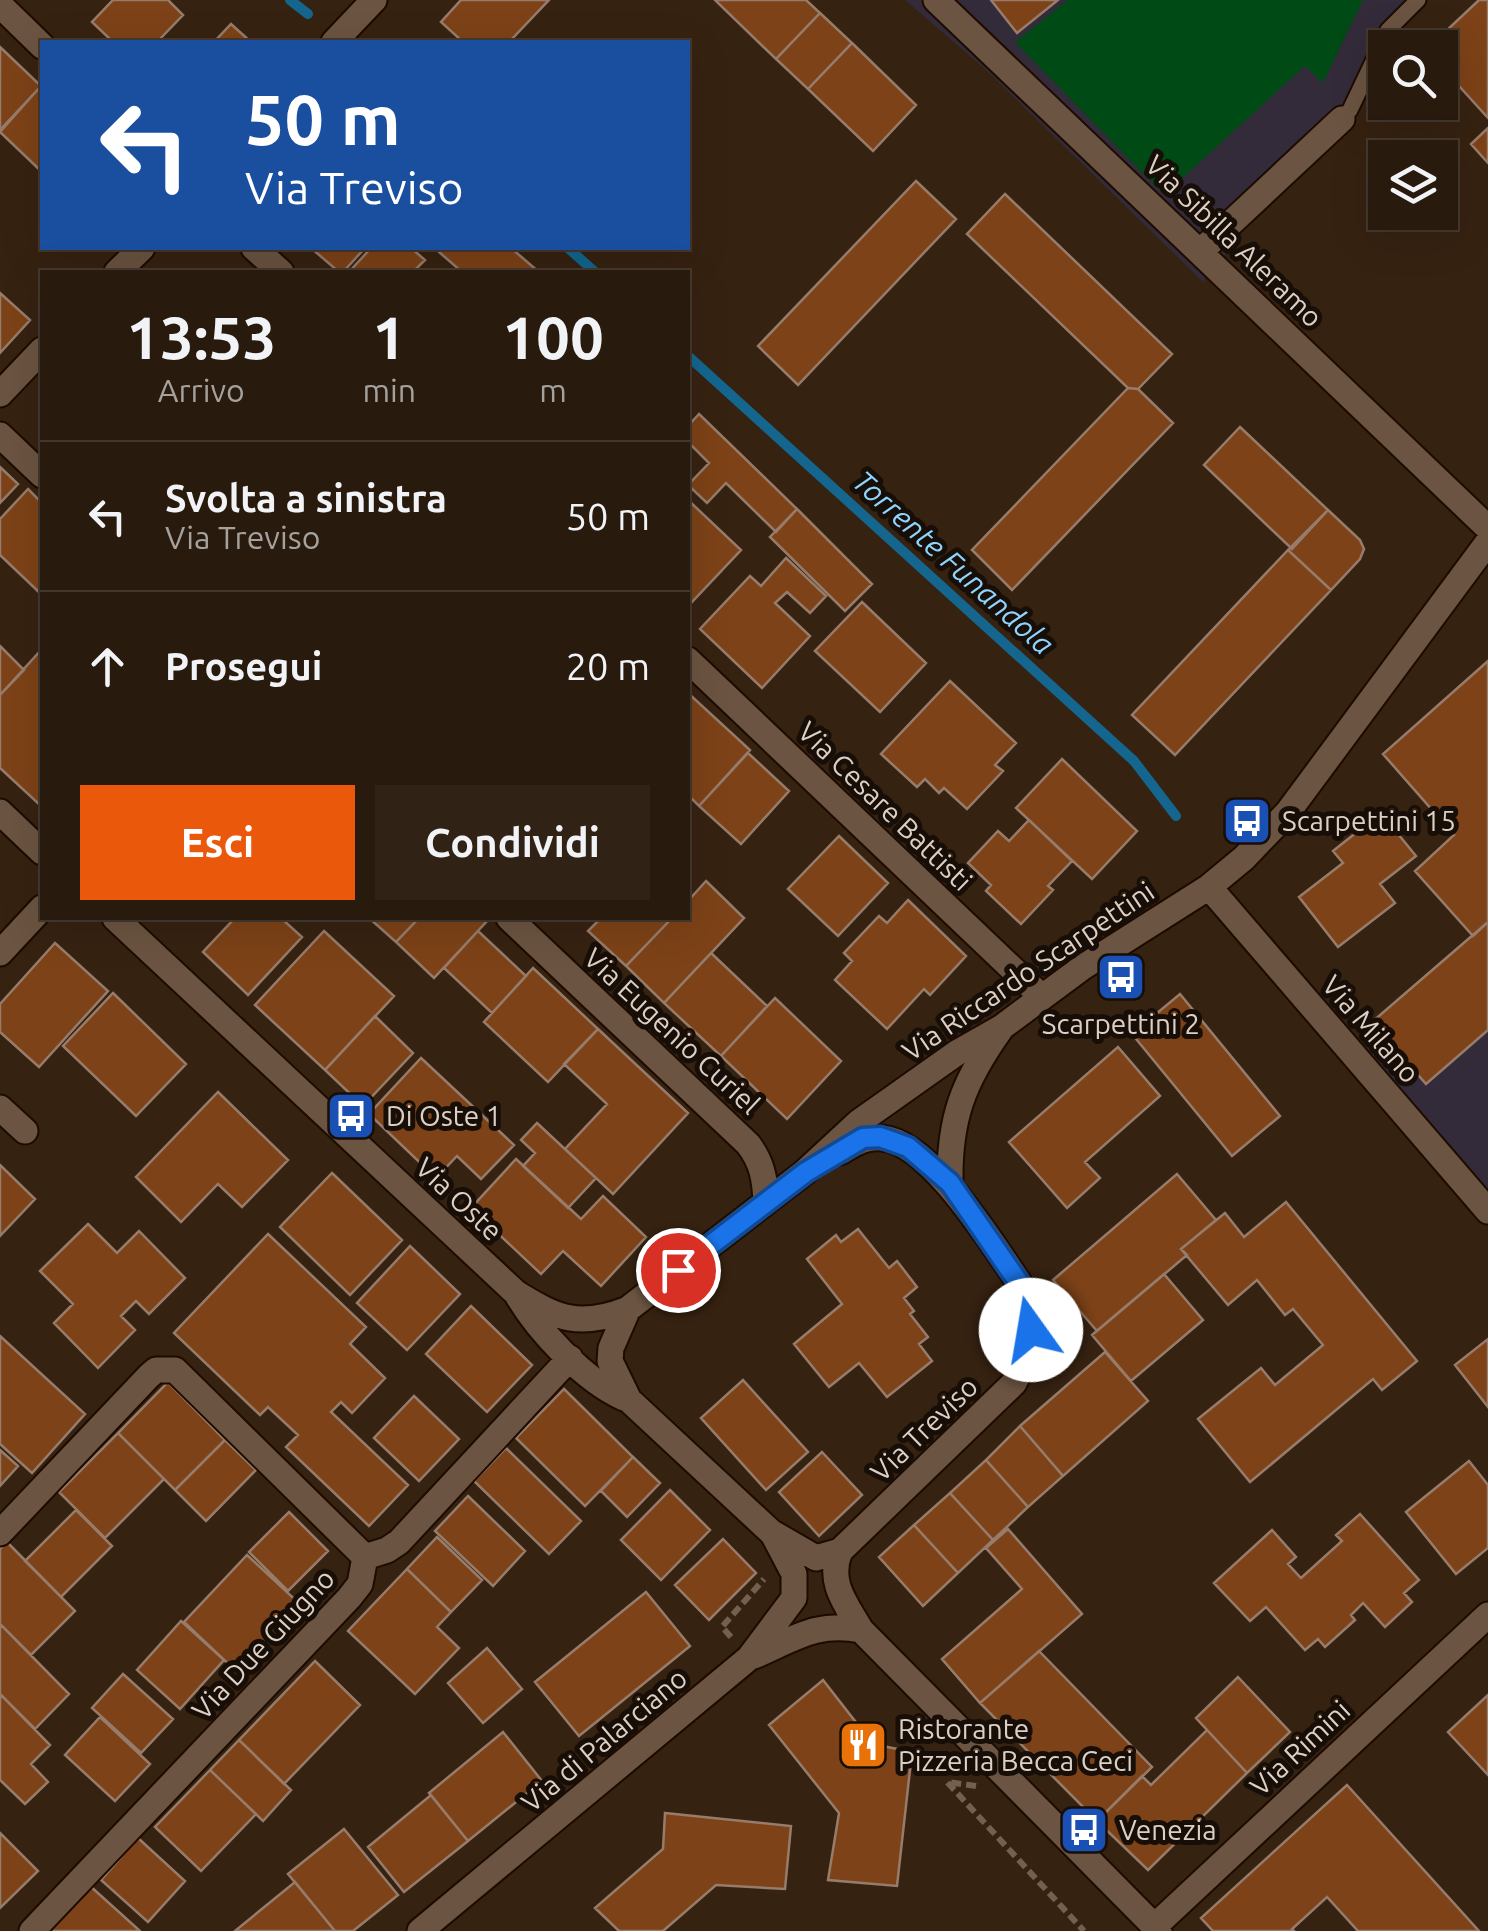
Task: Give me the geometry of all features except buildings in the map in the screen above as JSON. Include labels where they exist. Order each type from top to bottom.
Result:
[{"type":"street","points":[[336,40],[374,0]]},
{"type":"street","name":"Via Sibilla Aleramo","points":[[936,0],[1488,528]]},
{"type":"street","points":[[0,6],[40,44]]},
{"type":"street","points":[[1202,251],[1342,119]]},
{"type":"street","points":[[120,270],[140,250]]},
{"type":"street","points":[[256,250],[278,270]]},
{"type":"street","points":[[0,394],[40,352]]},
{"type":"street","points":[[0,435],[40,473]]},
{"type":"street","name":"Via Riccardo Scarpettini","points":[[516,1293],[542,1309],[572,1320],[599,1320],[628,1309],[806,1172],[858,1122],[1209,887],[1244,858],[1288,812],[1488,542]]},
{"type":"street","name":"Via Cesare Battisti","points":[[690,662],[1042,997]]},
{"type":"street","points":[[0,812],[40,850]]},
{"type":"street","name":"Via Milano","points":[[1209,887],[1488,1211]]},
{"type":"street","points":[[0,953],[40,910]]},
{"type":"street","name":"Via Oste","points":[[117,920],[516,1293],[531,1319],[570,1358],[611,1392],[629,1400],[771,1532],[816,1558],[840,1551]]},
{"type":"street","name":"Via Eugenio Curiel","points":[[511,920],[748,1144],[758,1156],[765,1178],[766,1202]]},
{"type":"street","points":[[950,1183],[951,1128],[963,1090],[1002,1028]]},
{"type":"street","points":[[0,1108],[25,1131]]},
{"type":"street","name":"Via Treviso","points":[[806,1172],[863,1138],[880,1137],[908,1147],[950,1183],[1028,1296],[1031,1330],[1024,1363],[1014,1382],[840,1551]]},
{"type":"street","name":"Via Oste","points":[[628,1309],[611,1348],[610,1361],[629,1400]]},
{"type":"street","name":"Via Due Giugno","points":[[32,1931],[350,1598],[360,1584],[366,1556],[399,1542],[570,1358]]},
{"type":"street","points":[[0,1532],[149,1376],[156,1370],[175,1370],[366,1556]]},
{"type":"street","name":"Via Oste","points":[[771,1532],[794,1574]]},
{"type":"street","points":[[840,1551],[834,1565],[838,1588],[861,1630],[1157,1928]]},
{"type":"street","name":"Via di Palarciano","points":[[420,1931],[749,1658],[794,1598],[794,1574]]},
{"type":"street","name":"Via Rimini","points":[[1157,1928],[1488,1615]]},
{"type":"street","points":[[749,1658],[820,1628],[861,1630]]},
{"type":"lane","points":[[1342,119],[1388,30],[1418,0]]},
{"type":"path","points":[[749,1658],[722,1627],[767,1576],[767,1564]]},
{"type":"path","points":[[964,1772],[978,1786],[947,1782],[1084,1931]]},
{"type":"shaded area","points":[[905,0],[1426,0],[1402,30],[1368,30],[1368,74],[1203,282],[985,69]]},
{"type":"shaded area","points":[[1488,940],[1488,1221],[1355,1053]]},
{"type":"green space","points":[[1068,0],[1363,0],[1323,83],[1305,66],[1164,195],[1015,42]]},
{"type":"waterway","name":"Torrente Funandola","points":[[290,0],[308,14]]},
{"type":"waterway","name":"Torrente Funandola","points":[[570,250],[593,270]]},
{"type":"waterway","name":"Torrente Funandola","points":[[690,358],[1134,761],[1176,816]]},
{"type":"place","name":"Scarpettini 15","points":[[1247,821]]},
{"type":"place","name":"Scarpettini 2","points":[[1121,977]]},
{"type":"place","name":"Di Oste 1","points":[[351,1116]]},
{"type":"place","name":"Ristorante Pizzeria Becca Ceci","points":[[863,1745]]},
{"type":"place","name":"Venezia","points":[[1084,1830]]},
{"type":"route","points":[[678,1270],[806,1172],[863,1138],[880,1137],[908,1147],[950,1183],[1028,1296],[1031,1330]]}]
